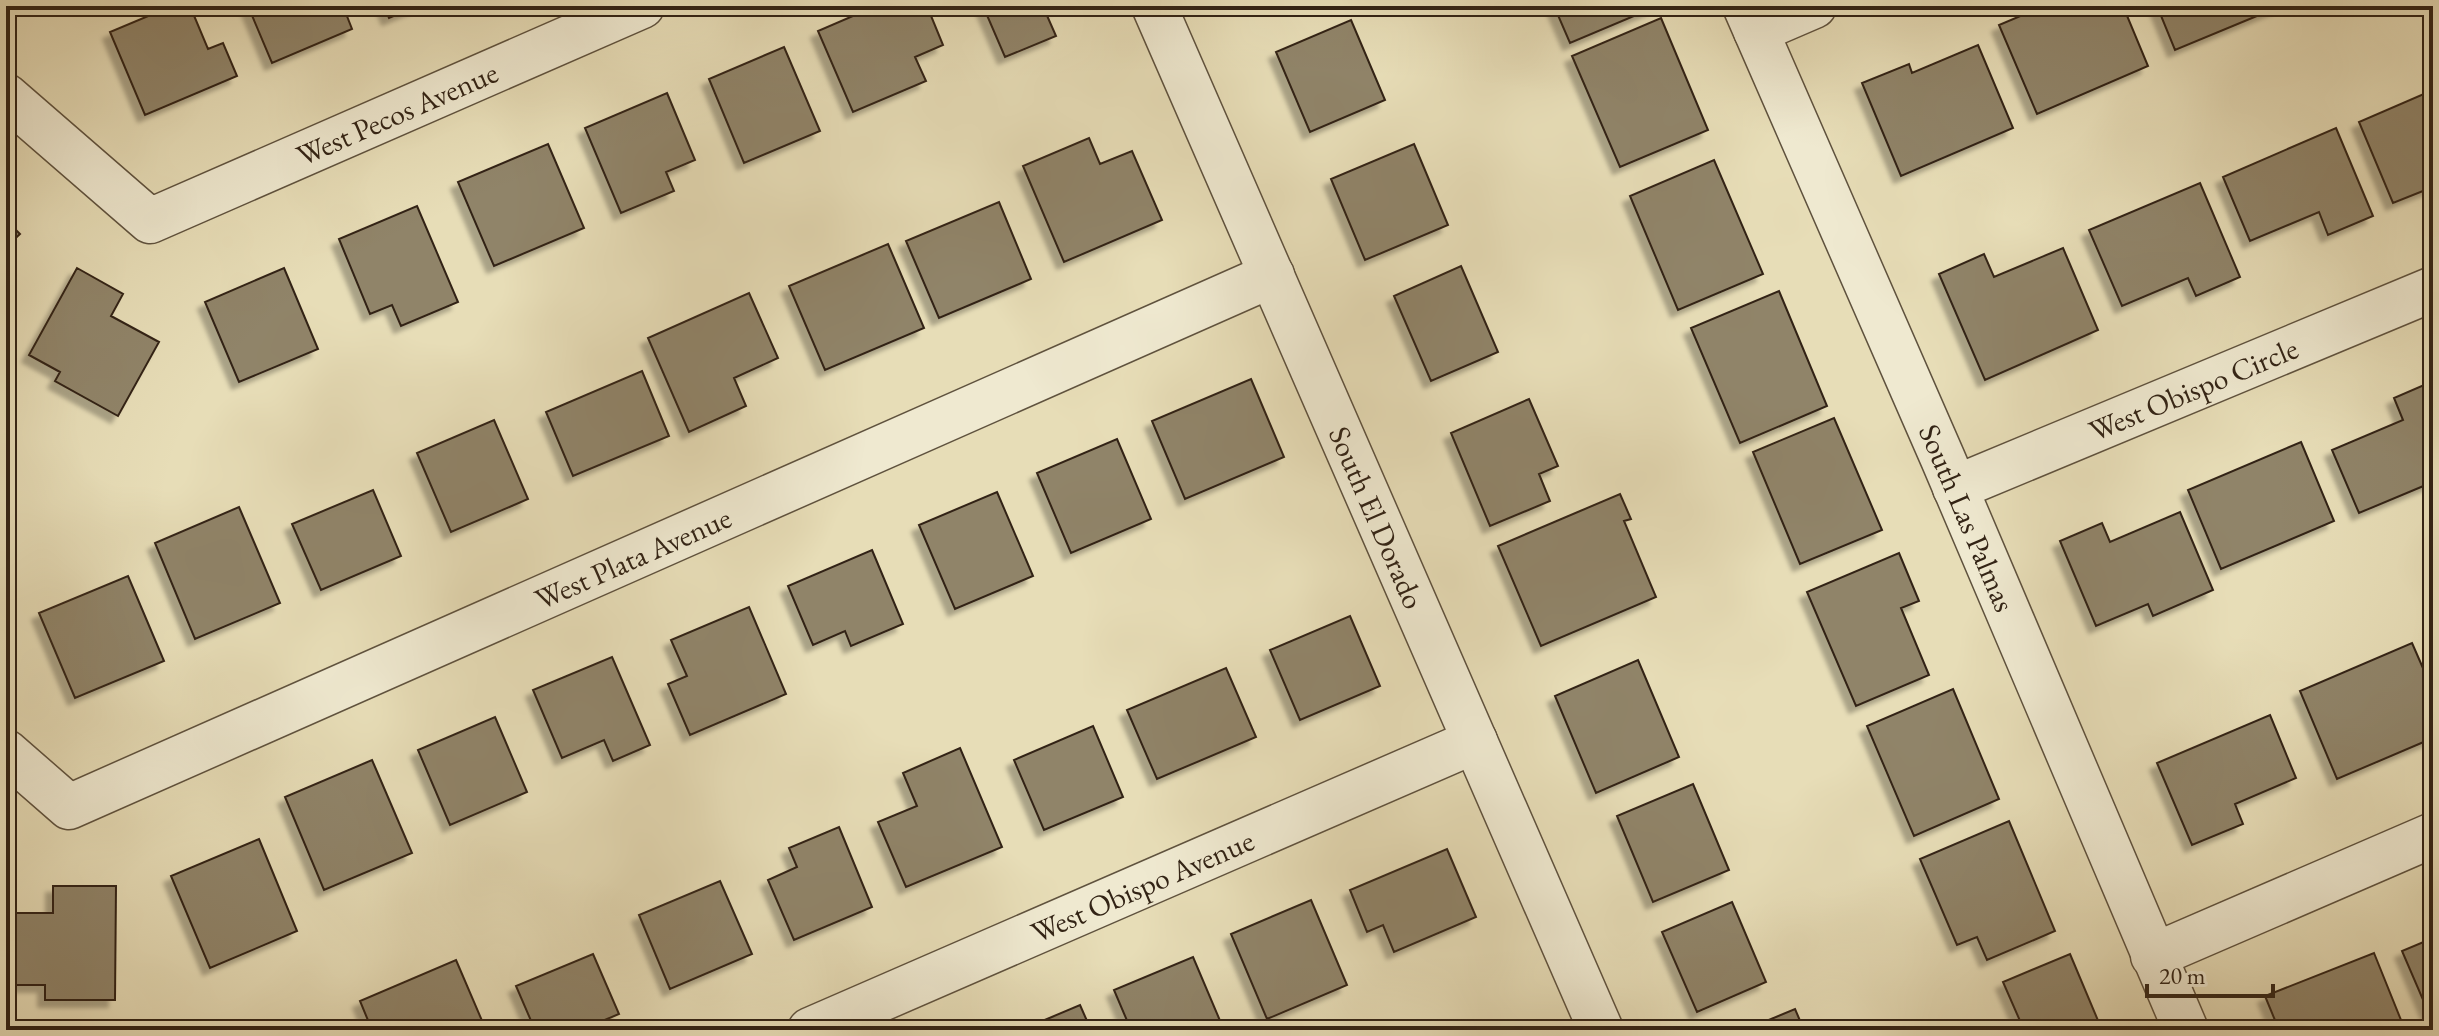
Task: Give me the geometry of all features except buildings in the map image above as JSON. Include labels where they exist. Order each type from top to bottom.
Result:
[{"type":"street","name":"West Pecos Avenue","points":[[6,96],[150,221],[642,6]]},
{"type":"street","name":"South El Dorado","points":[[1154,6],[1601,1030]]},
{"type":"street","points":[[1750,18],[1814,6]]},
{"type":"street","name":"South Las Palmas","points":[[1750,18],[2186,1030]]},
{"type":"street","name":"West Plata Avenue","points":[[6,752],[69,807],[1272,275]]},
{"type":"street","name":"West Obispo Circle","points":[[1955,488],[2433,289]]},
{"type":"street","name":"West Obispo Avenue","points":[[810,1030],[1475,741]]},
{"type":"street","points":[[2153,956],[2433,835]]}]
